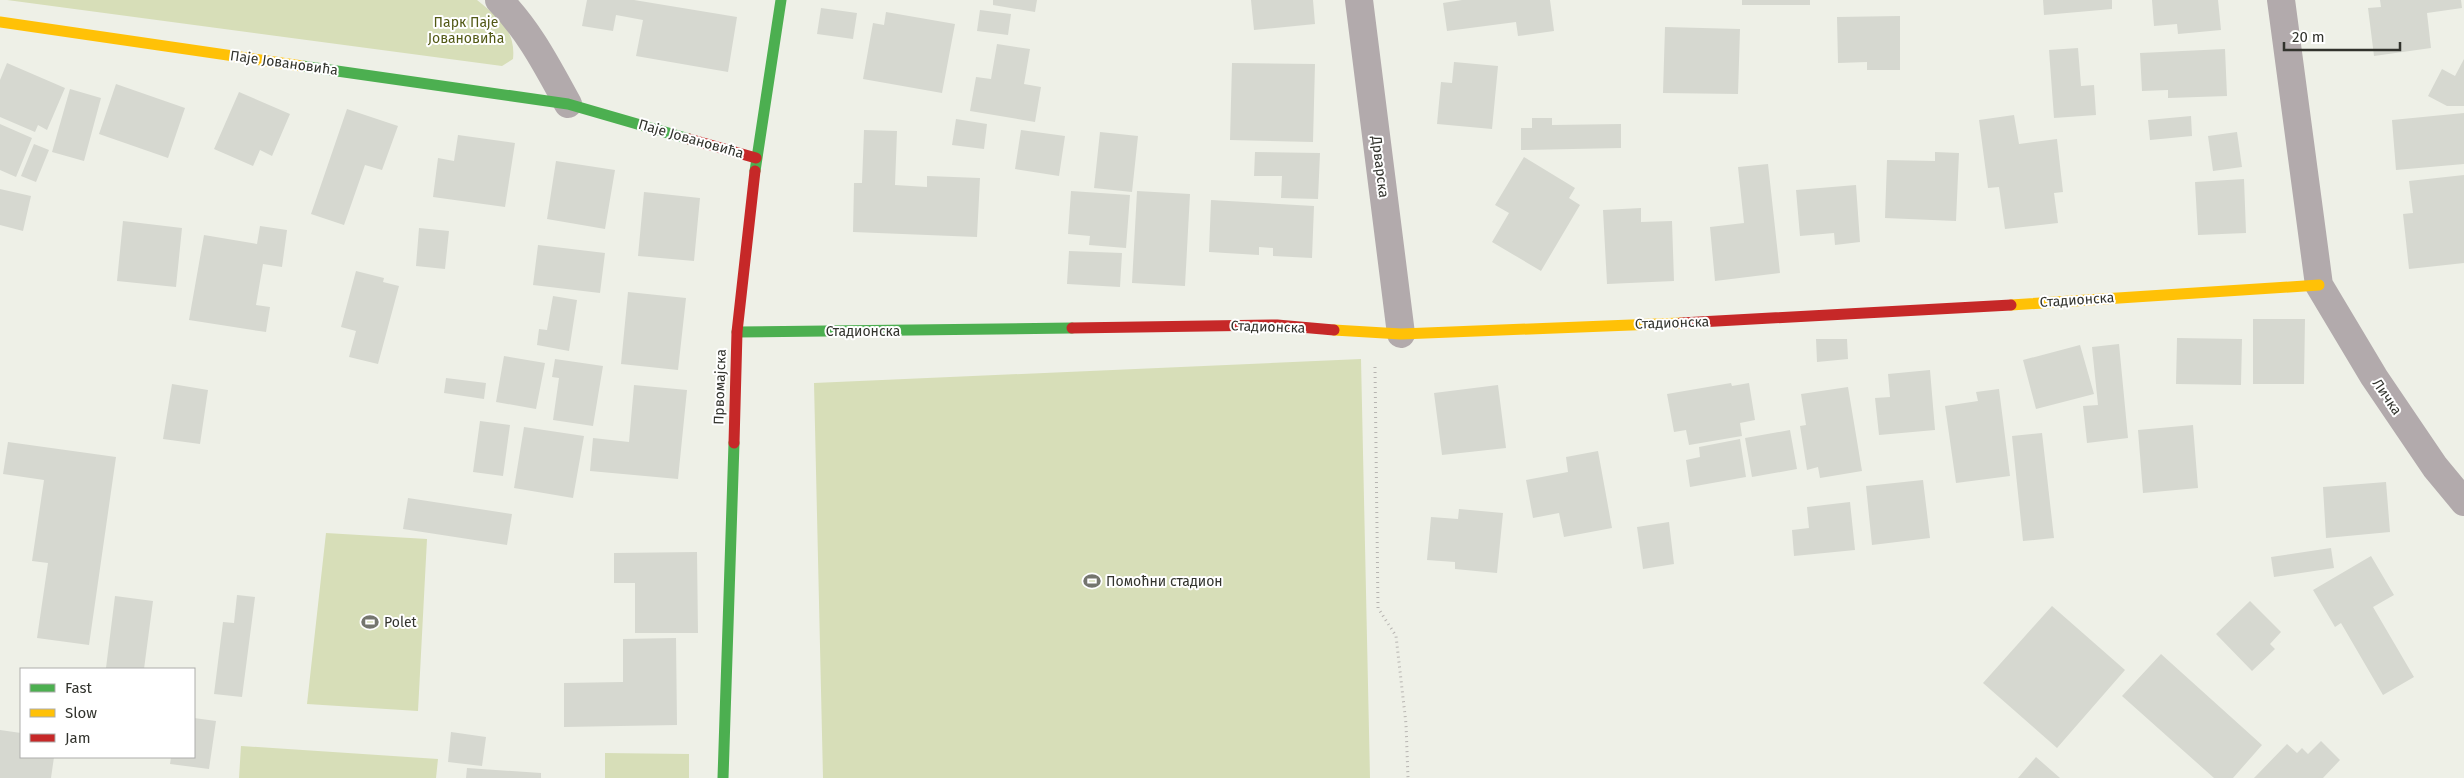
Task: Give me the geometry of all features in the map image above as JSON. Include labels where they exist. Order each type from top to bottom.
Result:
[{"type":"street","points":[[499,0],[517,17],[568,104]]},
{"type":"street","name":"Првомајска","points":[[722,778],[737,332],[756,158],[781,0]]},
{"type":"street","name":"Дрварска","points":[[1359,0],[1401,334]]},
{"type":"street","points":[[2281,0],[2319,285]]},
{"type":"street","name":"Паје Јовановића","points":[[0,22],[568,104],[756,158]]},
{"type":"street","name":"Стадионска","points":[[737,332],[859,332],[1277,325],[1374,334],[1401,334],[1784,319],[2319,285]]},
{"type":"street","name":"Личка","points":[[2319,285],[2374,377],[2435,467],[2464,502]]},
{"type":"path","points":[[1374,334],[1378,608],[1396,636],[1406,724],[1408,778]]},
{"type":"green space","name":"Парк Паје Јовановића","points":[[7,0],[477,0],[504,25],[512,40],[513,59],[502,66]]},
{"type":"green space","name":"Помоћни стадион","points":[[1361,359],[1370,778],[823,778],[814,383]]},
{"type":"green space","name":"Polet","points":[[326,533],[427,539],[418,711],[307,704]]},
{"type":"green space","points":[[241,746],[438,759],[436,778],[239,778]]},
{"type":"green space","points":[[605,753],[689,754],[689,778],[605,778]]},
{"type":"building","points":[[587,0],[634,0],[737,17],[728,72],[636,56],[643,20],[616,15],[613,31],[582,26]]},
{"type":"building","points":[[993,0],[1037,0],[1035,12],[993,5]]},
{"type":"building","points":[[1251,0],[1313,0],[1315,24],[1254,30]]},
{"type":"building","points":[[1462,0],[1550,0],[1554,31],[1518,36],[1516,22],[1447,31],[1443,3]]},
{"type":"building","points":[[1742,0],[1810,0],[1810,5],[1742,5]]},
{"type":"building","points":[[2043,0],[2112,0],[2112,9],[2044,15]]},
{"type":"building","points":[[2152,0],[2218,0],[2221,30],[2178,34],[2177,24],[2154,26]]},
{"type":"building","points":[[2380,0],[2461,0],[2462,8],[2427,13],[2431,48],[2374,56],[2368,8],[2381,7]]},
{"type":"building","points":[[821,8],[857,13],[853,39],[817,34]]},
{"type":"building","points":[[980,10],[1011,14],[1008,35],[977,31]]},
{"type":"building","points":[[886,12],[955,24],[942,93],[863,79],[873,23],[884,25]]},
{"type":"building","points":[[1900,16],[1900,70],[1867,70],[1867,62],[1838,63],[1837,17]]},
{"type":"building","points":[[1665,27],[1740,29],[1738,94],[1663,93]]},
{"type":"building","points":[[997,44],[1030,49],[1024,84],[1041,87],[1035,122],[970,111],[976,77],[991,79]]},
{"type":"building","points":[[2078,48],[2081,86],[2094,85],[2096,115],[2054,118],[2049,50]]},
{"type":"building","points":[[2225,49],[2227,96],[2168,98],[2168,90],[2142,91],[2140,53]]},
{"type":"building","points":[[2464,59],[2464,106],[2447,106],[2428,96],[2442,69],[2455,76]]},
{"type":"building","points":[[1454,62],[1498,66],[1492,129],[1437,124],[1441,82],[1452,83]]},
{"type":"building","points":[[7,63],[65,88],[47,130],[38,125],[35,132],[0,117],[0,80]]},
{"type":"building","points":[[1232,63],[1315,64],[1313,142],[1230,140]]},
{"type":"building","points":[[116,84],[185,108],[168,158],[99,134]]},
{"type":"building","points":[[70,89],[101,98],[84,161],[52,152]]},
{"type":"building","points":[[239,92],[290,114],[272,156],[260,150],[253,166],[214,149]]},
{"type":"building","points":[[347,109],[398,126],[382,170],[365,165],[344,225],[311,214]]},
{"type":"building","points":[[2464,113],[2464,164],[2396,170],[2392,120]]},
{"type":"building","points":[[2014,115],[2019,144],[2057,139],[2063,192],[2054,193],[2058,223],[2005,229],[1999,187],[1988,188],[1979,120]]},
{"type":"building","points":[[2191,116],[2192,136],[2150,140],[2148,120]]},
{"type":"building","points":[[1532,118],[1552,118],[1552,125],[1621,124],[1621,148],[1521,150],[1521,128],[1532,128]]},
{"type":"building","points":[[956,119],[987,124],[984,149],[952,145]]},
{"type":"building","points":[[0,124],[32,138],[16,177],[0,170]]},
{"type":"building","points":[[864,130],[897,131],[895,185],[927,187],[927,176],[980,178],[977,237],[853,232],[854,183],[862,183]]},
{"type":"building","points":[[1021,130],[1065,136],[1059,176],[1015,169]]},
{"type":"building","points":[[1100,132],[1138,136],[1132,192],[1094,188]]},
{"type":"building","points":[[2237,132],[2242,167],[2213,171],[2208,136]]},
{"type":"building","points":[[458,135],[515,143],[505,207],[433,197],[438,158],[454,161]]},
{"type":"building","points":[[34,144],[49,150],[36,182],[21,176]]},
{"type":"building","points":[[1255,152],[1320,153],[1318,199],[1281,198],[1282,176],[1254,176]]},
{"type":"building","points":[[1935,152],[1959,153],[1956,221],[1885,218],[1887,160],[1935,161]]},
{"type":"building","points":[[1524,157],[1575,188],[1569,198],[1580,205],[1541,271],[1492,242],[1509,213],[1495,205]]},
{"type":"building","points":[[556,161],[615,170],[605,229],[547,219]]},
{"type":"building","points":[[1768,164],[1780,273],[1715,281],[1710,227],[1744,223],[1738,167]]},
{"type":"building","points":[[2464,175],[2464,263],[2409,269],[2403,214],[2413,213],[2409,181]]},
{"type":"building","points":[[2244,179],[2246,233],[2198,235],[2195,182]]},
{"type":"building","points":[[1856,185],[1860,242],[1835,245],[1834,233],[1800,236],[1796,190]]},
{"type":"building","points":[[0,189],[31,196],[23,231],[0,225]]},
{"type":"building","points":[[1071,191],[1130,195],[1126,248],[1089,245],[1090,236],[1068,234]]},
{"type":"building","points":[[1137,191],[1190,194],[1185,286],[1132,283]]},
{"type":"building","points":[[644,192],[700,198],[694,261],[638,256]]},
{"type":"building","points":[[1211,200],[1314,206],[1312,258],[1273,256],[1273,248],[1259,247],[1259,255],[1209,252]]},
{"type":"building","points":[[1641,208],[1641,222],[1672,221],[1674,281],[1607,284],[1603,210]]},
{"type":"building","points":[[123,221],[182,228],[176,287],[117,281]]},
{"type":"building","points":[[260,226],[287,230],[282,267],[263,264],[256,305],[270,307],[266,332],[189,320],[204,235],[257,244]]},
{"type":"building","points":[[419,228],[449,231],[445,269],[416,266]]},
{"type":"building","points":[[538,245],[605,253],[600,293],[533,285]]},
{"type":"building","points":[[1069,251],[1122,253],[1120,287],[1067,284]]},
{"type":"building","points":[[356,271],[384,278],[383,282],[399,286],[378,364],[349,357],[356,331],[341,327]]},
{"type":"building","points":[[628,292],[686,298],[678,370],[621,364]]},
{"type":"building","points":[[553,296],[577,300],[569,351],[537,345],[539,329],[547,330]]},
{"type":"building","points":[[2253,319],[2305,319],[2304,384],[2253,384]]},
{"type":"building","points":[[2177,338],[2242,339],[2241,385],[2176,384]]},
{"type":"building","points":[[1816,339],[1847,339],[1848,359],[1817,362]]},
{"type":"building","points":[[2119,344],[2128,438],[2087,443],[2083,406],[2098,405],[2092,347]]},
{"type":"building","points":[[2080,345],[2094,394],[2036,409],[2023,360]]},
{"type":"building","points":[[504,356],[545,363],[536,409],[496,402]]},
{"type":"building","points":[[555,359],[603,366],[593,426],[553,420],[559,378],[552,377]]},
{"type":"building","points":[[1930,370],[1935,430],[1879,435],[1875,398],[1890,397],[1888,374]]},
{"type":"building","points":[[446,378],[486,383],[484,399],[444,393]]},
{"type":"building","points":[[1731,383],[1732,386],[1749,383],[1755,420],[1740,423],[1742,436],[1689,445],[1686,430],[1674,432],[1667,394]]},
{"type":"building","points":[[172,384],[208,390],[200,444],[163,439]]},
{"type":"building","points":[[634,385],[687,390],[678,479],[590,471],[593,438],[629,442]]},
{"type":"building","points":[[1498,385],[1506,448],[1442,455],[1434,393]]},
{"type":"building","points":[[1848,387],[1862,471],[1820,478],[1818,467],[1807,470],[1800,426],[1806,425],[1801,394]]},
{"type":"building","points":[[1999,389],[2010,476],[1956,483],[1945,406],[1978,401],[1976,392]]},
{"type":"building","points":[[480,421],[510,425],[503,476],[473,472]]},
{"type":"building","points":[[2193,425],[2198,488],[2143,493],[2138,430]]},
{"type":"building","points":[[524,427],[584,436],[573,498],[514,488]]},
{"type":"building","points":[[1790,430],[1797,469],[1752,477],[1745,438]]},
{"type":"building","points":[[2042,433],[2054,538],[2023,541],[2012,436]]},
{"type":"building","points":[[1740,439],[1746,477],[1690,487],[1686,460],[1700,457],[1699,447]]},
{"type":"building","points":[[8,442],[116,457],[89,645],[37,638],[48,563],[32,561],[44,480],[3,474]]},
{"type":"building","points":[[1598,451],[1612,528],[1564,537],[1559,513],[1533,518],[1526,480],[1568,472],[1566,457]]},
{"type":"building","points":[[1923,480],[1930,538],[1872,545],[1866,486]]},
{"type":"building","points":[[2386,482],[2390,532],[2326,538],[2323,487]]},
{"type":"building","points":[[408,498],[512,514],[507,545],[403,529]]},
{"type":"building","points":[[1850,502],[1855,550],[1794,556],[1792,530],[1809,528],[1807,507]]},
{"type":"building","points":[[1459,509],[1503,513],[1497,573],[1455,569],[1455,562],[1427,560],[1431,517],[1458,519]]},
{"type":"building","points":[[1669,522],[1674,564],[1643,569],[1637,527]]},
{"type":"building","points":[[2331,548],[2334,568],[2274,577],[2271,557]]},
{"type":"building","points":[[697,552],[698,633],[635,633],[635,583],[614,583],[614,553]]},
{"type":"building","points":[[2371,556],[2394,595],[2373,607],[2414,677],[2383,695],[2341,623],[2335,627],[2313,590]]},
{"type":"building","points":[[237,595],[255,597],[242,697],[214,694],[223,622],[234,623]]},
{"type":"building","points":[[115,596],[153,601],[144,668],[106,668]]},
{"type":"building","points":[[2250,601],[2281,632],[2270,644],[2275,649],[2252,671],[2216,634]]},
{"type":"building","points":[[2052,606],[2125,670],[2057,748],[1983,683]]},
{"type":"building","points":[[676,638],[677,725],[564,727],[564,683],[623,682],[623,639]]},
{"type":"building","points":[[2161,654],[2262,745],[2233,778],[2214,778],[2122,696]]},
{"type":"building","points":[[195,718],[216,721],[209,769],[170,764],[171,758],[195,758]]},
{"type":"building","points":[[0,730],[20,733],[20,758],[54,758],[51,778],[0,778]]},
{"type":"building","points":[[451,732],[486,737],[482,766],[448,762]]},
{"type":"building","points":[[2321,741],[2340,760],[2323,778],[2254,778],[2287,744],[2297,753],[2302,748],[2308,754]]},
{"type":"building","points":[[2036,757],[2060,778],[2018,778]]},
{"type":"building","points":[[467,768],[541,773],[541,778],[466,778]]},
{"type":"traffic: fast","points":[[755,171],[781,0]]},
{"type":"traffic: fast","points":[[302,66],[568,104],[689,139]]},
{"type":"traffic: fast","points":[[737,332],[1072,328]]},
{"type":"traffic: fast","points":[[723,778],[734,443]]},
{"type":"traffic: slow","points":[[0,22],[302,66]]},
{"type":"traffic: slow","points":[[2011,305],[2319,285]]},
{"type":"traffic: slow","points":[[1334,330],[1401,334],[1681,323]]},
{"type":"traffic: jam","points":[[689,139],[756,158]]},
{"type":"traffic: jam","points":[[734,443],[737,332],[755,171]]},
{"type":"traffic: jam","points":[[1681,323],[2011,305]]},
{"type":"traffic: jam","points":[[1072,328],[1277,325],[1334,330]]},
{"type":"place","name":"Помоћни стадион","points":[[1092,581]]},
{"type":"place","name":"Polet","points":[[370,622]]}]
